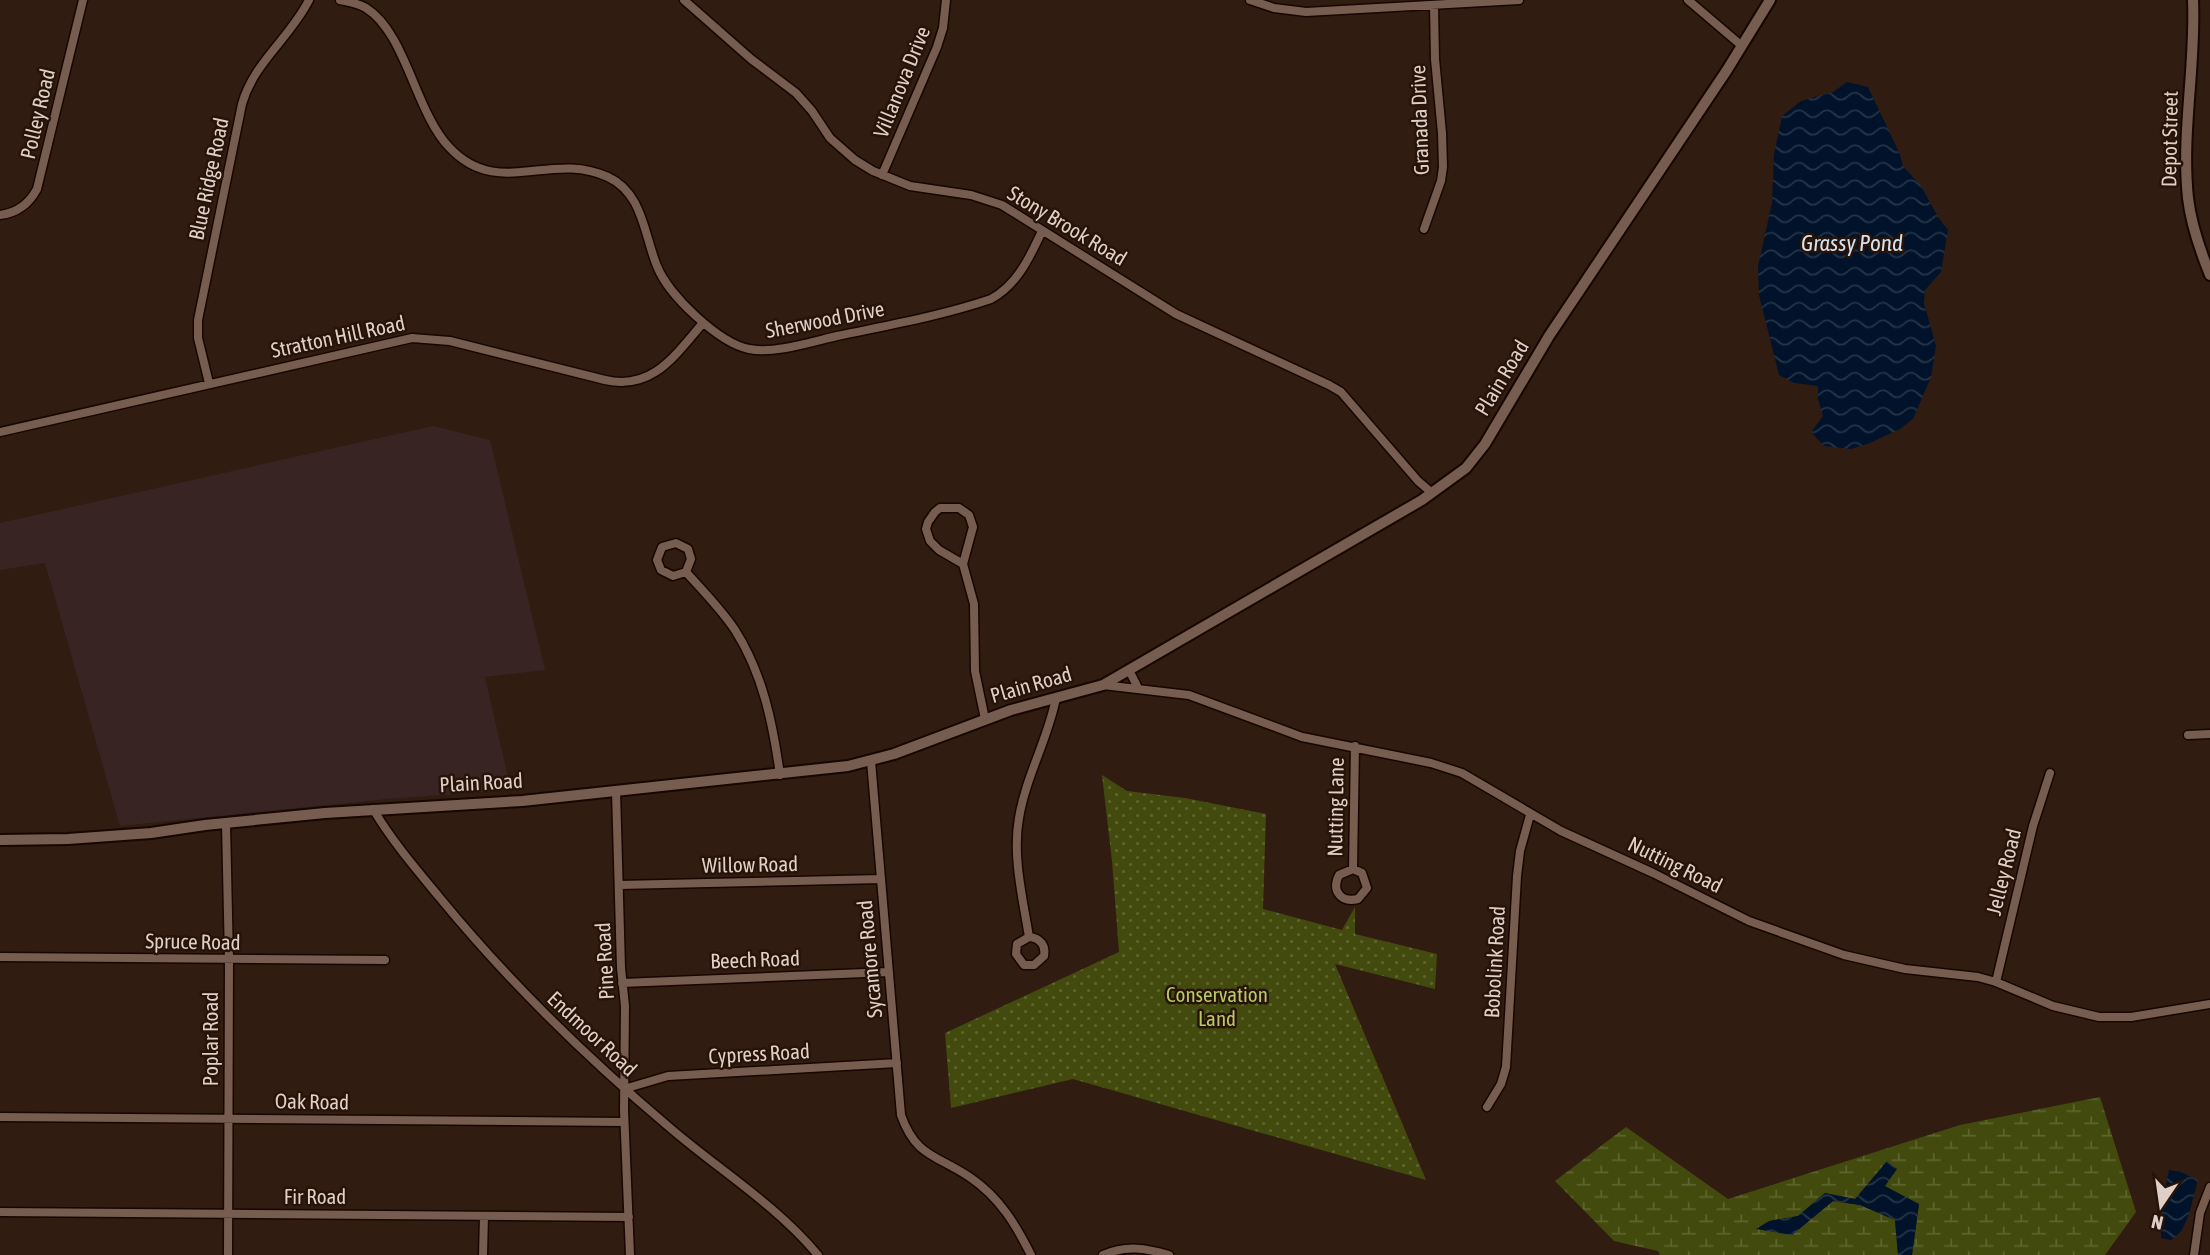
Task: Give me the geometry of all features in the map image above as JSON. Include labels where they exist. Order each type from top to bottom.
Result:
[{"type":"main road","name":"Plain Road","points":[[0,840],[68,839],[373,809],[508,802],[780,775],[871,761],[985,719],[1103,685],[1432,494],[1466,468],[1485,444],[1549,336],[1770,0]]},
{"type":"main road","name":"Depot Street","points":[[2193,0],[2187,146],[2188,193],[2193,226],[2210,275]]},
{"type":"street","name":"Polley Road","points":[[0,215],[9,214],[22,206],[37,189],[83,0]]},
{"type":"street","name":"Blue Ridge Road","points":[[209,383],[198,338],[199,311],[242,104],[247,87],[257,70],[310,0]]},
{"type":"street","name":"Sherwood Drive","points":[[340,0],[362,6],[384,25],[439,135],[460,158],[474,167],[493,173],[582,168],[611,178],[620,185],[640,210],[659,272],[670,290],[703,323],[745,349],[773,350],[976,304],[1001,294],[1012,283],[1042,231]]},
{"type":"street","name":"Stony Brook Road","points":[[684,0],[751,59],[796,93],[830,138],[846,154],[882,175],[910,186],[971,195],[1017,213],[1176,314],[1340,392],[1432,494]]},
{"type":"street","name":"Villanova Drive","points":[[882,175],[937,47],[943,28],[946,0]]},
{"type":"street","points":[[1250,0],[1298,12],[1519,0]]},
{"type":"street","points":[[1688,0],[1742,46]]},
{"type":"street","name":"Granada Drive","points":[[1424,229],[1441,181],[1443,167],[1434,6]]},
{"type":"street","name":"Stratton Hill Road","points":[[0,432],[420,337],[450,341],[613,382],[632,382],[650,376],[667,364],[703,323]]},
{"type":"street","points":[[963,564],[939,550],[930,541],[926,529],[930,517],[940,508],[958,508],[972,521],[973,533],[963,564],[974,604],[975,671],[985,719]]},
{"type":"street","points":[[676,543],[688,549],[691,559],[686,572],[673,576],[661,570],[658,556],[663,547],[676,543]]},
{"type":"street","points":[[686,572],[727,619],[749,655],[768,708],[780,775]]},
{"type":"street","points":[[1129,670],[1138,688]]},
{"type":"street","name":"Nutting Road","points":[[1103,685],[1189,695],[1303,737],[1431,763],[1462,773],[1530,815],[1749,920],[1819,947],[1905,969],[1978,977],[2053,1006],[2099,1017],[2131,1017],[2210,1004]]},
{"type":"street","points":[[1029,937],[1021,888],[1018,828],[1022,804],[1056,698]]},
{"type":"street","points":[[2189,735],[2210,734]]},
{"type":"street","name":"Nutting Lane","points":[[1353,869],[1355,746]]},
{"type":"street","name":"Sycamore Road","points":[[871,761],[901,1115],[909,1135],[920,1149],[971,1178],[996,1199],[1009,1214],[1031,1255]]},
{"type":"street","name":"Jelley Road","points":[[1996,982],[2033,826],[2050,772]]},
{"type":"street","name":"Pine Road","points":[[616,791],[625,1006],[624,1122],[630,1255]]},
{"type":"street","name":"Endmoor Road","points":[[373,809],[400,849],[512,982],[672,1130],[783,1217],[818,1255]]},
{"type":"street","name":"Bobolink Road","points":[[1487,1107],[1501,1084],[1506,1067],[1517,876],[1520,851],[1530,815]]},
{"type":"street","name":"Poplar Road","points":[[226,824],[229,960],[228,1255]]},
{"type":"street","name":"Nutting Lane","points":[[1353,869],[1362,873],[1367,888],[1358,900],[1348,901],[1339,895],[1335,885],[1343,872],[1353,869]]},
{"type":"street","name":"Willow Road","points":[[619,886],[881,879]]},
{"type":"street","name":"Spruce Road","points":[[0,957],[385,960]]},
{"type":"street","name":"Beech Road","points":[[622,983],[889,972]]},
{"type":"street","name":"Cypress Road","points":[[624,1088],[668,1076],[897,1063]]},
{"type":"street","name":"Oak Road","points":[[0,1116],[624,1122]]},
{"type":"street","points":[[2194,1255],[2200,1213],[2210,1187]]},
{"type":"street","name":"Fir Road","points":[[0,1212],[629,1217]]},
{"type":"street","points":[[483,1255],[484,1216]]},
{"type":"street","points":[[1103,1255],[1137,1247],[1169,1255]]},
{"type":"shaded area","points":[[433,426],[490,440],[545,670],[485,677],[511,790],[387,799],[120,826],[45,563],[0,570],[0,523]]},
{"type":"green space","name":"Conservation Land","points":[[1102,775],[1127,791],[1185,798],[1266,814],[1263,909],[1342,930],[1355,907],[1355,934],[1437,954],[1435,989],[1335,964],[1426,1180],[1073,1079],[951,1108],[945,1033],[1119,952]]},
{"type":"green space","points":[[2100,1097],[2136,1212],[2105,1255],[1912,1255],[1919,1204],[1855,1199],[1825,1193],[1798,1216],[1769,1221],[1792,1235],[1833,1201],[1860,1205],[1895,1220],[1898,1255],[1660,1255],[1658,1251],[1614,1241],[1555,1181],[1626,1127],[1728,1199],[1960,1125]]},
{"type":"water","name":"Grassy Pond","points":[[1847,82],[1868,87],[1903,166],[1921,186],[1948,230],[1941,272],[1925,290],[1924,303],[1936,346],[1931,377],[1913,419],[1900,429],[1851,449],[1824,446],[1811,432],[1823,416],[1818,399],[1818,386],[1794,383],[1779,375],[1759,295],[1758,266],[1772,203],[1774,154],[1782,116],[1801,101],[1833,92]]},
{"type":"water","points":[[1887,1161],[1897,1169],[1885,1186],[1919,1204],[1912,1255],[1898,1255],[1895,1220],[1860,1205],[1833,1201],[1792,1235],[1756,1229],[1769,1221],[1798,1216],[1825,1193],[1855,1199]]},
{"type":"water","points":[[2169,1170],[2198,1180],[2186,1222],[2171,1240],[2161,1238],[2161,1207]]}]
